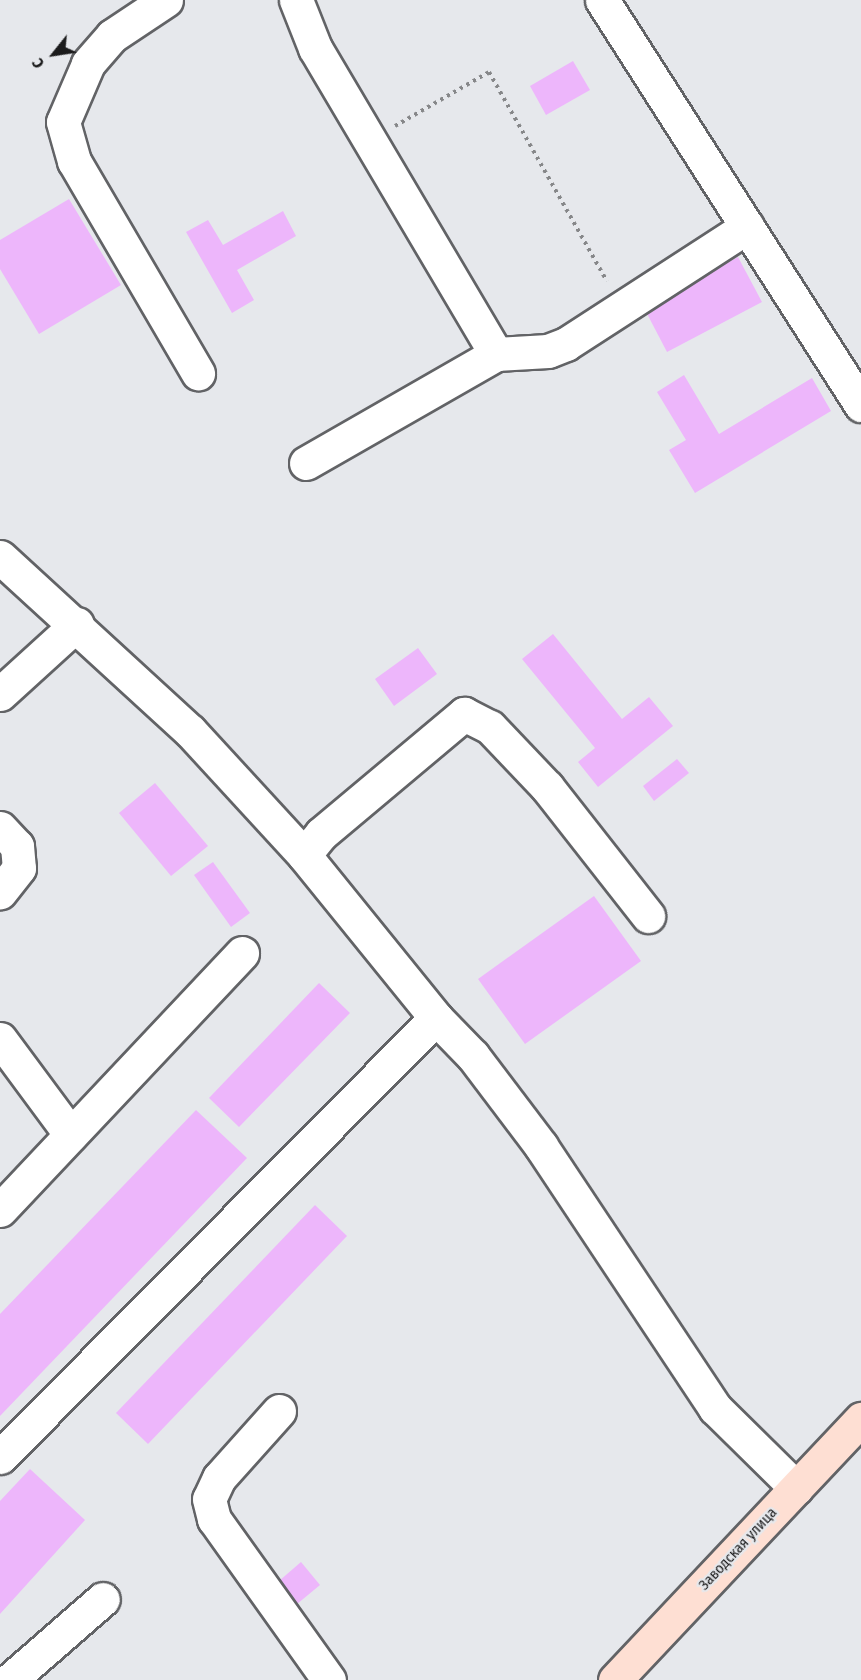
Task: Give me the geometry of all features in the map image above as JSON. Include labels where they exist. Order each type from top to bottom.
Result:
[{"type":"main road","name":"Заводская улица","points":[[615,1680],[861,1419]]},
{"type":"street","points":[[166,0],[112,36],[88,64],[63,122],[74,161],[198,373]]},
{"type":"street","points":[[296,0],[315,48],[496,354]]},
{"type":"street","points":[[602,0],[747,227],[851,368],[861,405]]},
{"type":"street","points":[[306,463],[496,354],[548,351],[622,308],[747,227]]},
{"type":"street","points":[[0,557],[77,624],[190,731],[304,855],[436,1018],[473,1056],[541,1146],[703,1392],[796,1488]]},
{"type":"street","points":[[0,694],[77,624]]},
{"type":"street","points":[[304,855],[321,834],[464,714],[490,727],[547,787],[648,916]]},
{"type":"street","points":[[0,828],[16,846],[19,868],[0,892]]},
{"type":"street","points":[[0,1210],[242,953]]},
{"type":"street","points":[[0,1457],[436,1018]]},
{"type":"street","points":[[2,1049],[71,1135]]},
{"type":"street","points":[[279,1411],[219,1478],[209,1499],[214,1519],[329,1680]]},
{"type":"street","points":[[10,1680],[103,1599]]},
{"type":"path","points":[[369,141],[489,72],[622,308]]},
{"type":"building","points":[[573,61],[590,90],[546,115],[530,86]]},
{"type":"building","points":[[69,199],[121,285],[39,334],[0,269],[0,240]]},
{"type":"building","points":[[283,211],[296,236],[237,270],[254,300],[232,313],[186,232],[208,220],[223,245]]},
{"type":"building","points":[[738,257],[762,302],[667,352],[644,308]]},
{"type":"building","points":[[684,375],[719,434],[812,378],[831,411],[695,493],[669,450],[686,440],[657,392]]},
{"type":"building","points":[[553,634],[622,719],[649,697],[673,726],[598,787],[578,762],[595,748],[522,659]]},
{"type":"building","points":[[418,648],[437,674],[394,706],[375,679]]},
{"type":"building","points":[[677,759],[689,773],[654,801],[643,786]]},
{"type":"building","points":[[155,783],[208,846],[171,876],[119,813]]},
{"type":"building","points":[[213,862],[250,913],[231,927],[194,875]]},
{"type":"building","points":[[594,896],[641,961],[525,1044],[478,979]]},
{"type":"building","points":[[319,983],[350,1013],[239,1127],[209,1098]]},
{"type":"building","points":[[196,1110],[247,1158],[0,1416],[0,1314]]},
{"type":"building","points":[[315,1205],[347,1236],[148,1444],[116,1413]]},
{"type":"building","points":[[30,1469],[85,1520],[0,1614],[0,1501]]},
{"type":"building","points":[[301,1562],[320,1585],[291,1609],[272,1587]]}]
